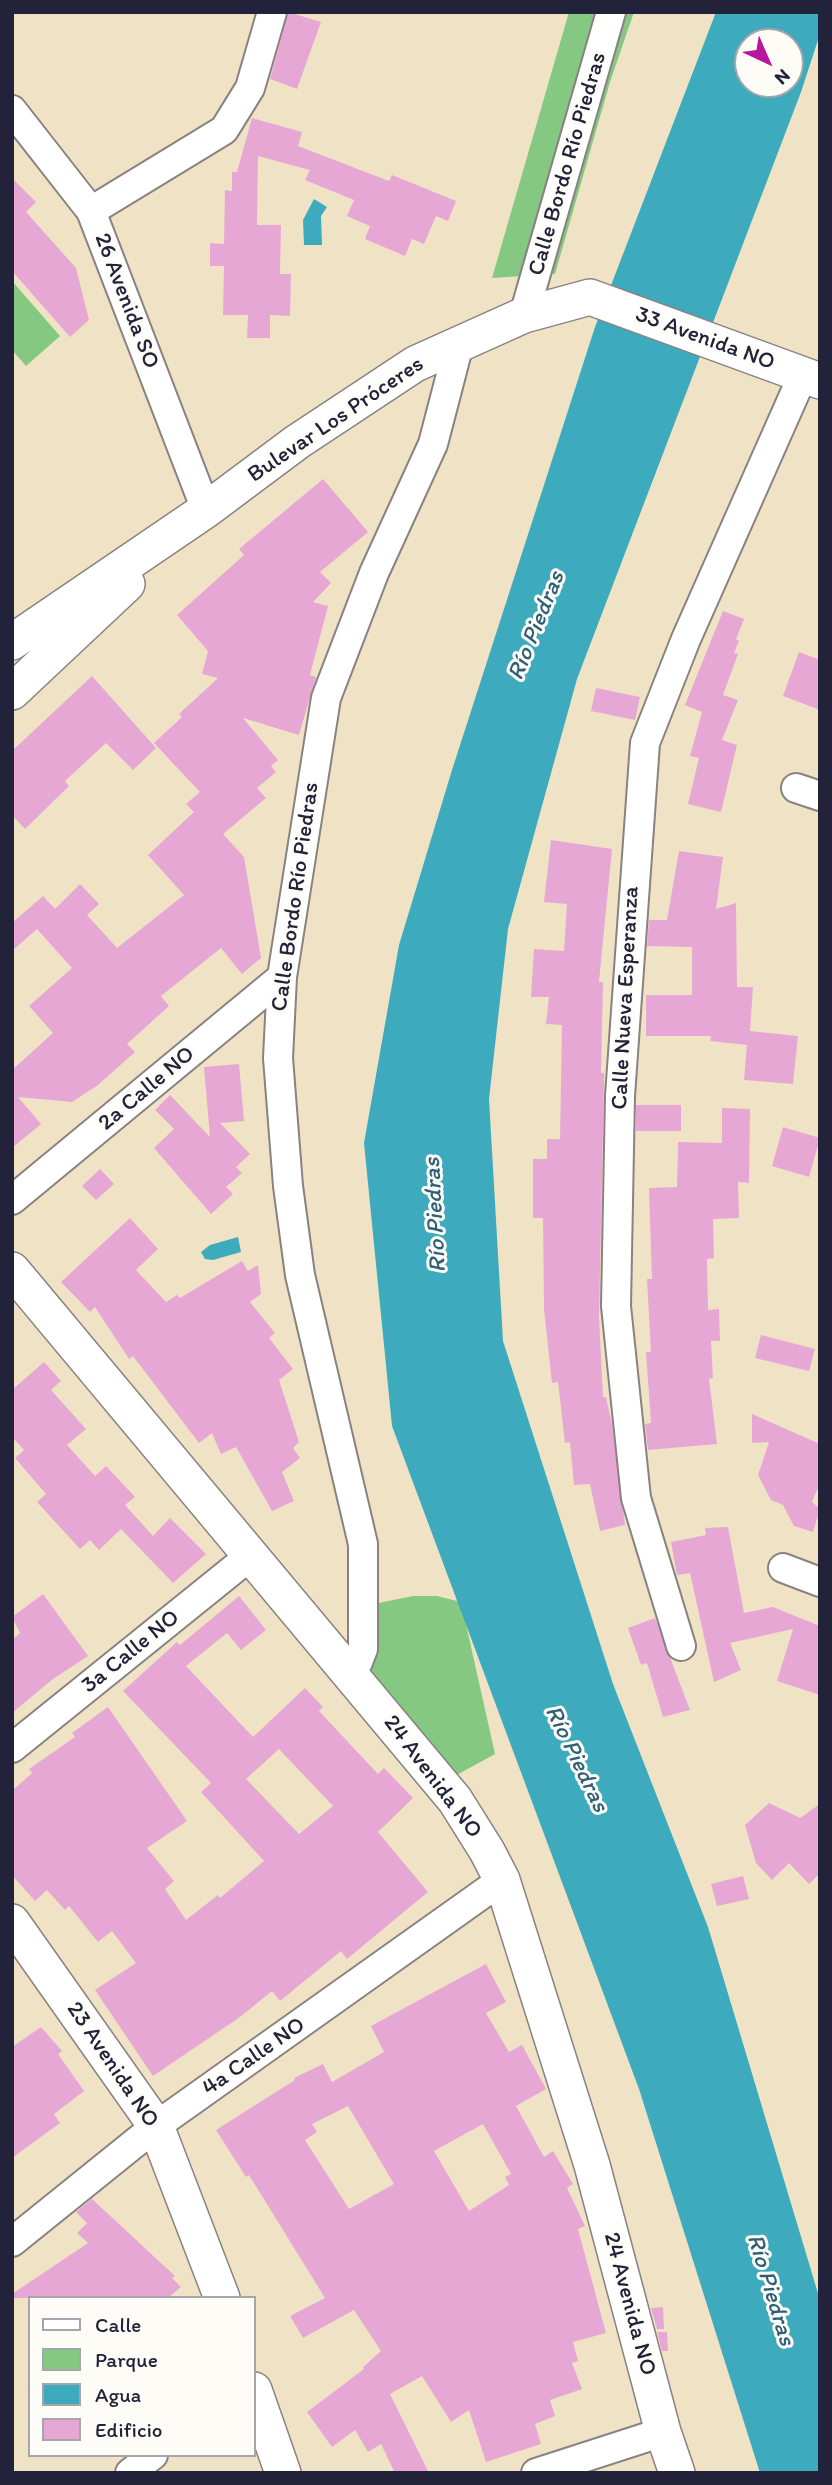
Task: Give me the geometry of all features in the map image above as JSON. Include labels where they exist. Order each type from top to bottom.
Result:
[{"type":"street","points":[[92,211],[224,130],[250,88],[272,12]]},
{"type":"street","name":"Calle Bordo Río Piedras","points":[[524,315],[611,12]]},
{"type":"street","name":"26 Avenida SO","points":[[12,110],[92,211],[206,510]]},
{"type":"street","name":"Bulevar Los Próceres","points":[[12,642],[206,510],[297,442],[415,364],[524,315],[590,297]]},
{"type":"street","name":"33 Avenida NO","points":[[590,297],[812,378]]},
{"type":"street","name":"Calle Bordo Río Piedras","points":[[349,1672],[359,1662],[363,1649],[363,1544],[300,1275],[288,1186],[278,1058],[282,977],[326,698],[374,573],[433,444],[459,344]]},
{"type":"street","name":"Calle Nueva Esperanza","points":[[681,1646],[636,1499],[616,1306],[620,1096],[645,743],[686,639],[812,378]]},
{"type":"street","name":"Bulevar Los Próceres","points":[[16,679],[206,510]]},
{"type":"street","name":"2a Calle NO","points":[[12,1200],[282,977]]},
{"type":"street","name":"24 Avenida NO","points":[[12,1270],[455,1800],[502,1880],[592,2165],[663,2432],[677,2473]]},
{"type":"street","name":"3a Calle NO","points":[[12,1748],[250,1556]]},
{"type":"street","points":[[783,1568],[820,1582]]},
{"type":"street","name":"4a Calle NO","points":[[12,2242],[156,2126],[502,1880]]},
{"type":"street","name":"23 Avenida NO","points":[[12,1922],[156,2126],[221,2296]]},
{"type":"street","points":[[256,2396],[283,2473]]},
{"type":"street","points":[[536,2473],[663,2432]]},
{"type":"street","points":[[130,2473],[150,2457]]},
{"type":"green space","points":[[569,12],[634,12],[610,82],[555,274],[492,278]]},
{"type":"green space","points":[[12,281],[60,336],[26,366],[12,350]]},
{"type":"green space","points":[[413,1596],[437,1596],[461,1602],[495,1754],[453,1777],[364,1666],[369,1605]]},
{"type":"water","name":"Río Piedras","points":[[716,12],[820,12],[820,34],[804,83],[804,28],[734,28],[734,98],[799,98],[577,679],[508,929],[489,1099],[503,1341],[613,1684],[708,1927],[820,2300],[820,2473],[760,2473],[639,2089],[392,1426],[364,1143],[399,945],[452,770],[595,327]]},
{"type":"water","points":[[314,199],[327,207],[321,216],[322,245],[304,245],[303,220]]},
{"type":"water","points":[[238,1237],[241,1252],[213,1260],[205,1259],[201,1252],[210,1245]]},
{"type":"building","points":[[288,12],[321,22],[297,89],[270,79]]},
{"type":"building","points":[[252,118],[302,132],[298,146],[389,181],[392,175],[456,201],[448,221],[436,216],[424,244],[412,239],[405,256],[365,239],[370,226],[347,216],[354,200],[305,180],[310,170],[258,156],[257,225],[281,225],[280,274],[291,274],[290,316],[270,315],[270,338],[247,338],[248,315],[223,315],[224,266],[210,266],[210,243],[224,244],[225,190],[232,191],[232,172],[237,172]]},
{"type":"building","points":[[12,178],[36,202],[26,212],[76,268],[89,320],[70,337],[12,271]]},
{"type":"building","points":[[323,479],[368,532],[320,572],[331,583],[313,602],[328,606],[310,675],[316,677],[299,735],[243,718],[278,760],[271,766],[276,772],[257,788],[266,798],[223,834],[244,857],[261,958],[242,974],[221,948],[161,996],[169,1006],[127,1044],[135,1052],[98,1085],[72,1102],[18,1097],[41,1124],[12,1148],[12,1070],[53,1033],[29,1006],[72,968],[37,929],[12,951],[12,923],[43,896],[55,909],[80,884],[99,904],[87,915],[117,948],[184,895],[148,855],[194,812],[186,804],[200,792],[154,743],[182,717],[179,714],[218,678],[202,674],[208,651],[177,615],[244,555],[239,549]]},
{"type":"building","points":[[723,611],[744,619],[736,639],[739,641],[734,653],[738,654],[723,695],[738,700],[722,740],[737,745],[721,812],[688,804],[699,758],[690,756],[702,712],[685,705]]},
{"type":"building","points":[[799,652],[820,660],[820,710],[783,696]]},
{"type":"building","points":[[92,676],[156,748],[133,770],[106,743],[65,781],[69,786],[25,829],[12,815],[12,751]]},
{"type":"building","points":[[596,688],[640,697],[635,720],[591,711]]},
{"type":"building","points":[[551,840],[612,849],[599,982],[603,982],[601,1073],[604,1073],[604,1082],[599,1317],[603,1397],[606,1397],[612,1425],[625,1525],[600,1531],[590,1484],[574,1485],[570,1442],[565,1443],[558,1382],[552,1383],[544,1309],[543,1218],[533,1218],[533,1159],[547,1159],[547,1139],[560,1139],[562,1025],[546,1024],[549,997],[531,997],[534,949],[564,951],[567,904],[544,902]]},
{"type":"building","points":[[679,851],[723,857],[716,909],[736,903],[737,987],[753,987],[750,1031],[798,1036],[793,1084],[744,1080],[747,1045],[710,1041],[711,1036],[646,1036],[646,995],[692,995],[692,947],[647,946],[649,920],[667,920]]},
{"type":"building","points":[[239,1064],[244,1121],[220,1123],[250,1154],[236,1167],[242,1173],[226,1187],[233,1194],[211,1214],[154,1148],[174,1129],[155,1110],[170,1095],[210,1137],[204,1067]]},
{"type":"building","points":[[636,1105],[681,1105],[681,1131],[636,1131]]},
{"type":"building","points":[[722,1108],[750,1109],[749,1183],[738,1182],[739,1218],[713,1219],[714,1258],[707,1259],[708,1310],[719,1309],[720,1341],[711,1341],[713,1378],[709,1379],[717,1444],[648,1450],[645,1424],[651,1423],[646,1352],[651,1352],[647,1279],[652,1279],[649,1188],[677,1187],[678,1142],[722,1143]]},
{"type":"building","points":[[783,1127],[820,1138],[809,1177],[772,1166]]},
{"type":"building","points":[[100,1169],[114,1184],[96,1200],[82,1186]]},
{"type":"building","points":[[130,1218],[158,1249],[136,1270],[166,1302],[177,1295],[180,1298],[242,1261],[248,1271],[258,1265],[261,1294],[250,1302],[275,1333],[269,1338],[293,1369],[279,1380],[299,1442],[293,1448],[300,1458],[282,1472],[294,1501],[272,1511],[236,1447],[221,1454],[212,1433],[199,1443],[133,1356],[129,1359],[95,1307],[90,1312],[61,1282]]},
{"type":"building","points":[[761,1335],[815,1349],[809,1371],[755,1358]]},
{"type":"building","points":[[44,1362],[61,1381],[51,1390],[86,1429],[67,1445],[95,1476],[106,1466],[135,1497],[125,1505],[153,1536],[170,1518],[206,1554],[173,1583],[121,1529],[99,1550],[90,1540],[80,1549],[37,1502],[46,1494],[15,1458],[24,1450],[12,1437],[12,1390]]},
{"type":"building","points":[[752,1414],[820,1444],[820,1483],[812,1502],[820,1509],[813,1532],[794,1526],[783,1505],[771,1500],[758,1475],[769,1442],[752,1443]]},
{"type":"building","points":[[728,1527],[744,1613],[773,1607],[820,1626],[820,1695],[777,1681],[793,1629],[730,1643],[741,1670],[714,1682],[690,1573],[677,1575],[671,1542],[706,1535],[705,1528]]},
{"type":"building","points":[[43,1594],[88,1656],[53,1679],[12,1713],[12,1640],[20,1633],[12,1617]]},
{"type":"building","points":[[239,1596],[266,1630],[241,1650],[227,1633],[186,1666],[253,1737],[305,1688],[323,1707],[319,1711],[378,1774],[384,1768],[413,1798],[378,1832],[428,1892],[347,1959],[341,1951],[280,2001],[272,1991],[240,2017],[153,2076],[95,1990],[136,1963],[112,1931],[98,1942],[69,1906],[65,1910],[47,1890],[35,1901],[12,1875],[12,1791],[32,1773],[29,1769],[75,1737],[72,1733],[108,1707],[187,1821],[147,1848],[174,1881],[165,1889],[186,1920],[218,1895],[220,1898],[264,1861],[201,1792],[211,1783],[123,1691],[177,1642],[180,1645]],"holes":[[[279,1749],[333,1806],[299,1834],[246,1779]]]},
{"type":"building","points":[[655,1618],[690,1710],[663,1717],[647,1663],[641,1665],[628,1628]]},
{"type":"building","points":[[769,1803],[800,1818],[820,1804],[820,1873],[809,1884],[789,1863],[772,1880],[756,1863],[745,1825]]},
{"type":"building","points":[[743,1876],[749,1899],[717,1906],[711,1884]]},
{"type":"building","points":[[486,1964],[506,2002],[486,2013],[509,2052],[522,2045],[546,2089],[516,2106],[544,2157],[553,2151],[573,2184],[567,2188],[585,2226],[578,2229],[606,2333],[573,2342],[578,2361],[572,2363],[582,2389],[550,2400],[555,2416],[535,2424],[541,2444],[486,2462],[469,2410],[451,2422],[422,2376],[390,2394],[429,2473],[395,2473],[381,2444],[368,2452],[355,2430],[332,2447],[307,2412],[364,2369],[363,2367],[381,2351],[354,2310],[303,2338],[290,2316],[325,2298],[249,2175],[246,2177],[216,2130],[295,2080],[294,2078],[323,2064],[332,2082],[384,2052],[371,2026]],"holes":[[[348,2106],[394,2184],[349,2209],[305,2140],[317,2132],[312,2124]],[[483,2124],[511,2174],[505,2177],[509,2185],[469,2211],[434,2151]]]},
{"type":"building","points":[[41,2027],[62,2051],[58,2054],[84,2091],[54,2114],[60,2123],[12,2158],[12,2047]]},
{"type":"building","points":[[92,2199],[175,2276],[172,2278],[181,2287],[170,2296],[12,2298],[12,2294],[88,2243],[77,2233],[87,2223],[76,2212]]},
{"type":"building","points":[[663,2307],[664,2329],[657,2329],[651,2308]]},
{"type":"building","points":[[657,2332],[667,2332],[668,2351],[662,2351]]}]
